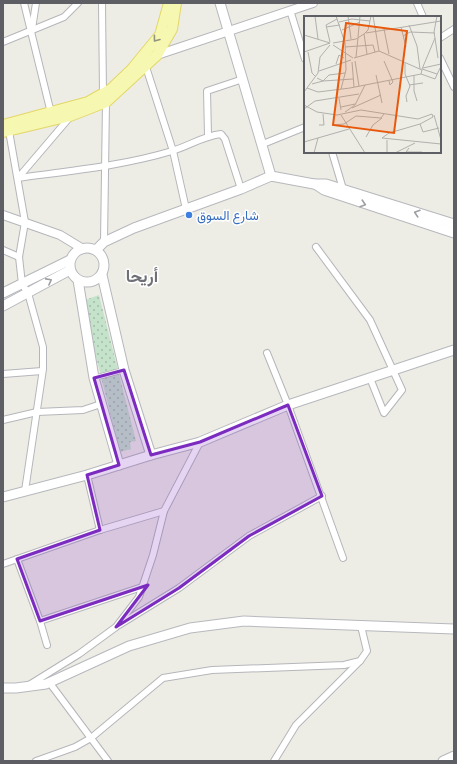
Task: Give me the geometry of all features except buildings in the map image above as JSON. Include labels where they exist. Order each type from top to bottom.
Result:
[{"type":"main road","points":[[5,129],[51,113],[105,98],[132,69],[160,35],[169,3]]},
{"type":"main road","points":[[5,129],[70,116],[105,98],[146,67],[157,55],[172,29],[176,3]]},
{"type":"main road","points":[[220,3],[263,144],[271,176]]},
{"type":"main road","points":[[96,250],[104,242],[186,209],[242,189],[271,176],[314,184],[326,184],[454,224]]},
{"type":"main road","points":[[314,184],[324,190],[454,233]]},
{"type":"main road","points":[[78,280],[88,283],[98,279],[102,275],[104,270],[103,259],[96,250],[83,249],[74,253],[70,260],[70,270],[78,280],[94,378],[119,465]]},
{"type":"main road","points":[[3,293],[70,260]]},
{"type":"main road","points":[[3,306],[70,270]]},
{"type":"main road","points":[[102,275],[124,370],[151,455]]},
{"type":"main road","points":[[3,496],[87,475],[151,455],[200,442],[288,405],[454,350]]},
{"type":"main road","points":[[3,688],[26,687],[49,682],[129,646],[190,628],[244,621],[454,630]]},
{"type":"main road","points":[[443,761],[454,756]]},
{"type":"street","points":[[24,3],[51,113]]},
{"type":"street","points":[[32,32],[36,3]]},
{"type":"street","points":[[3,42],[32,32],[64,17],[78,3]]},
{"type":"street","points":[[102,3],[105,98],[104,242]]},
{"type":"street","points":[[157,55],[313,3]]},
{"type":"street","points":[[417,3],[423,16]]},
{"type":"street","points":[[290,10],[304,56]]},
{"type":"street","points":[[441,37],[454,29]]},
{"type":"street","points":[[441,60],[454,87]]},
{"type":"street","points":[[146,67],[173,151],[186,209]]},
{"type":"street","points":[[208,135],[207,91],[243,79]]},
{"type":"street","points":[[18,178],[70,116]]},
{"type":"street","points":[[263,144],[304,127]]},
{"type":"street","points":[[5,129],[18,178],[25,222],[19,257],[22,284],[28,293],[43,347],[42,371],[37,412],[25,491]]},
{"type":"street","points":[[18,178],[105,166],[173,151],[208,135],[221,134],[225,139],[242,189]]},
{"type":"street","points":[[332,153],[343,189]]},
{"type":"street","points":[[3,215],[60,236],[83,249]]},
{"type":"street","points":[[316,247],[370,320],[402,390],[384,413],[370,378]]},
{"type":"street","points":[[3,250],[19,257]]},
{"type":"street","points":[[267,353],[322,496],[343,558]]},
{"type":"street","points":[[94,378],[124,370]]},
{"type":"street","points":[[3,374],[42,371]]},
{"type":"street","points":[[3,420],[37,412],[83,410],[101,404]]},
{"type":"street","points":[[116,627],[139,597],[164,511],[200,442]]},
{"type":"street","points":[[87,475],[100,530]]},
{"type":"street","points":[[26,687],[79,654],[116,627],[179,588],[249,536],[322,496]]},
{"type":"street","points":[[3,564],[100,530],[164,511]]},
{"type":"street","points":[[17,559],[40,621],[47,645]]},
{"type":"street","points":[[40,621],[142,587]]},
{"type":"street","points":[[274,761],[296,725],[360,661],[367,652],[361,626]]},
{"type":"street","points":[[36,761],[75,747],[91,738],[162,678],[212,670],[344,665],[360,661]]},
{"type":"street","points":[[49,682],[108,761]]},
{"type":"highlighted area","points":[[124,370],[151,455],[200,442],[288,405],[322,496],[249,536],[179,588],[116,627],[148,585],[40,621],[17,559],[100,530],[87,475],[119,465],[94,378]]},
{"type":"green space","points":[[99,295],[136,441],[130,442],[131,449],[120,452],[82,301]]},
{"type":"place","name":"شارع السوق","points":[[189,215]]},
{"type":"district","name":"أريحا","points":[[142,276]]}]
